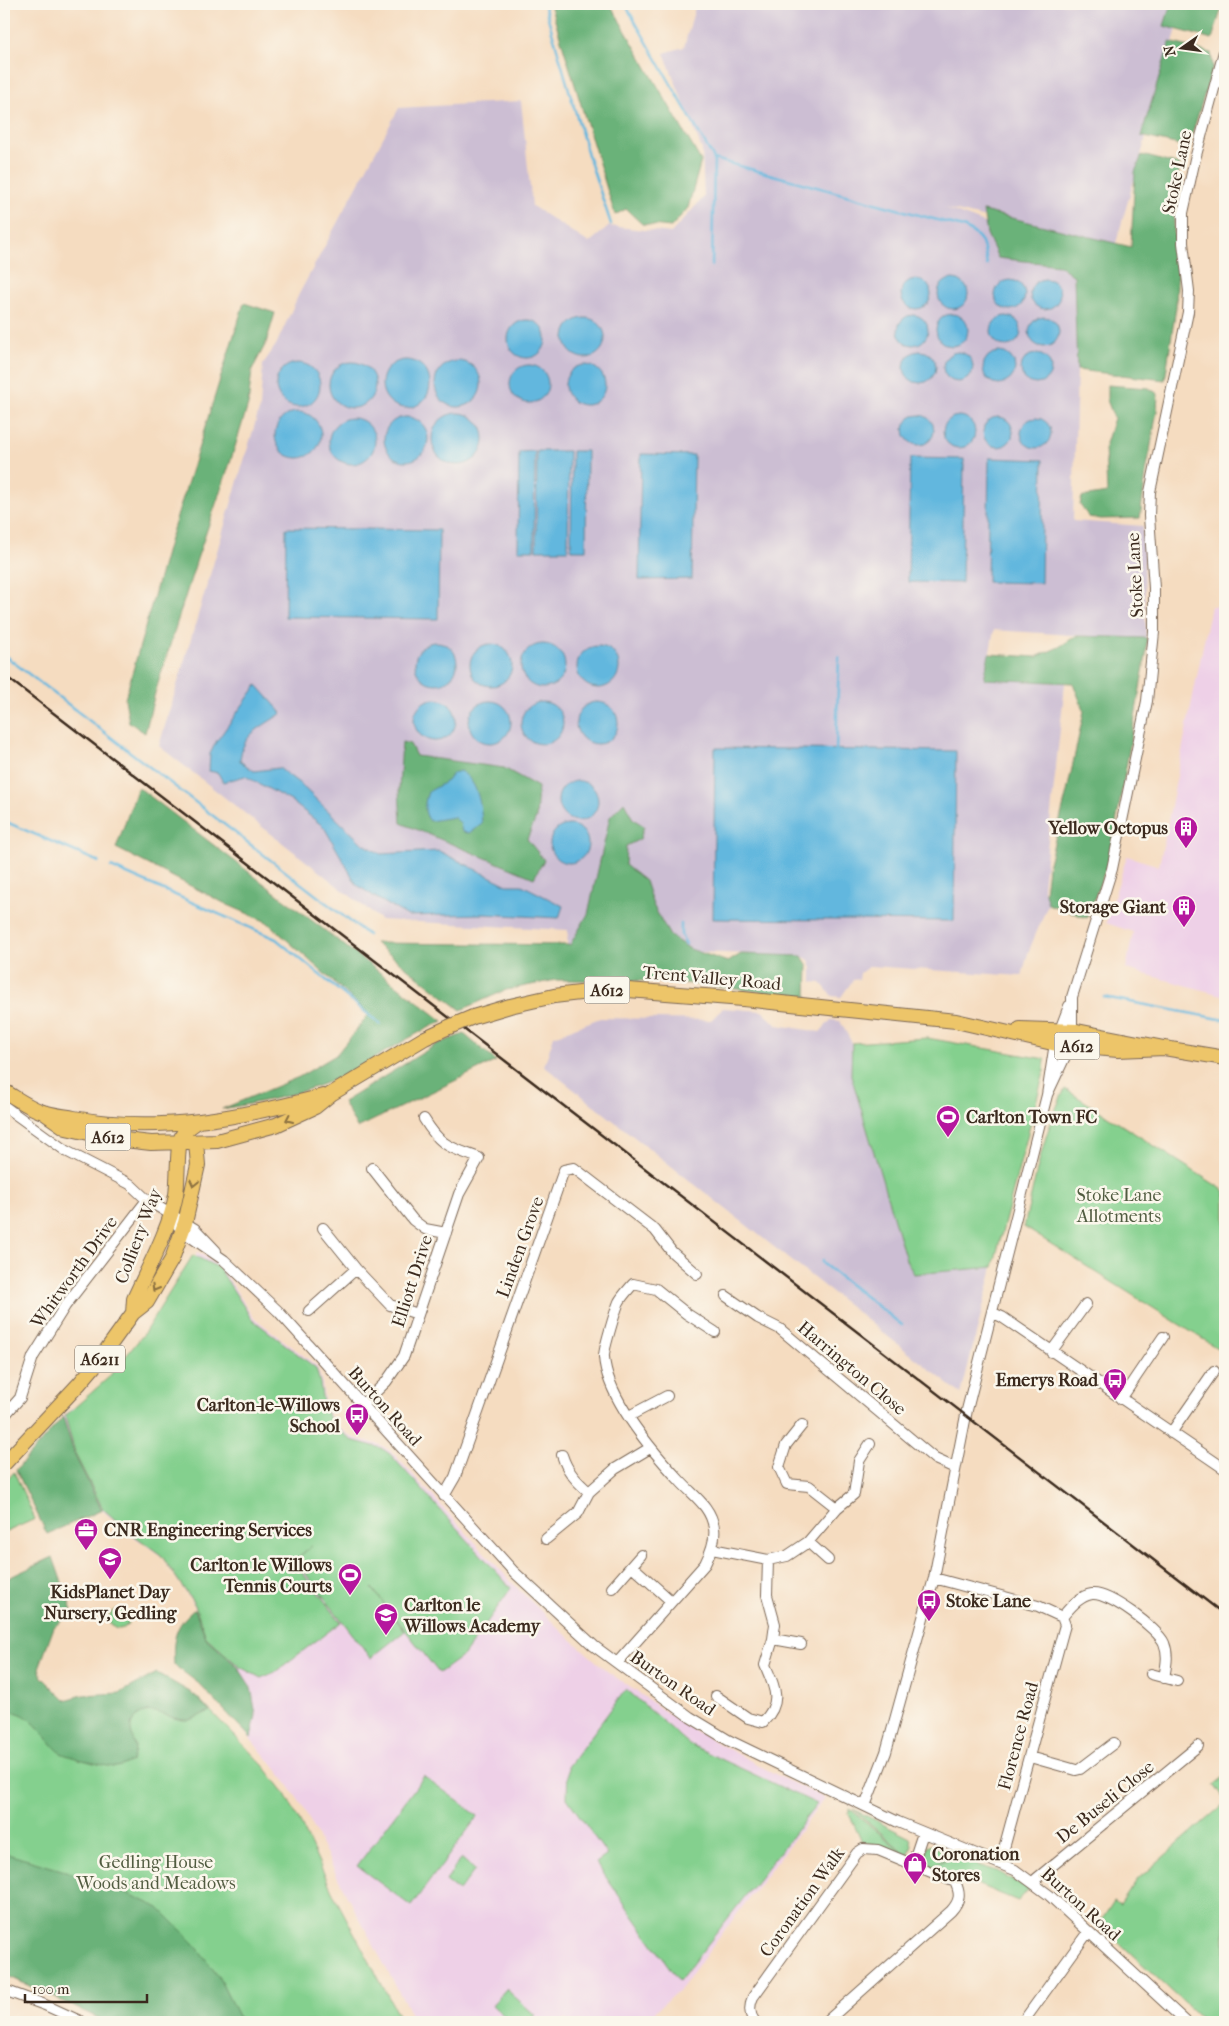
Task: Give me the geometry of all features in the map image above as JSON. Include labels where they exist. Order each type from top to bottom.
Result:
[{"type":"main road","name":"Trent Valley Road","points":[[38,1110],[66,1128],[100,1135],[151,1143],[217,1141],[276,1125],[316,1107],[330,1094],[449,1026],[473,1017],[554,996],[597,991],[628,990],[757,1000],[956,1021],[1070,1046],[1118,1050],[1164,1048]]},
{"type":"main road","name":"Trent Valley Road","points":[[992,1028],[1066,1030],[1225,1058]]},
{"type":"main road","name":"A612","points":[[4,1091],[38,1110]]},
{"type":"main road","name":"Trent Valley Road","points":[[38,1110],[94,1122],[191,1126],[270,1110],[330,1094]]},
{"type":"main road","points":[[191,1126],[196,1142]]},
{"type":"main road","points":[[178,1143],[191,1126]]},
{"type":"main road","name":"Colliery Way","points":[[4,1464],[91,1370],[134,1313],[147,1302],[172,1259],[184,1227],[198,1165],[196,1142]]},
{"type":"main road","name":"Colliery Way","points":[[134,1313],[134,1299],[170,1215],[178,1176],[178,1143]]},
{"type":"street","name":"Stoke Lane","points":[[1066,1030],[1078,975],[1112,869],[1147,702],[1154,632],[1154,588],[1148,516],[1150,492],[1188,312],[1189,291],[1183,243],[1183,213],[1195,159],[1225,48]]},
{"type":"street","points":[[865,1806],[886,1752],[934,1578],[967,1410],[1047,1095],[1055,1043],[1066,1030]]},
{"type":"street","points":[[1047,1095],[1070,1046],[1066,1030]]},
{"type":"street","name":"Burton Road","points":[[4,1106],[49,1134],[66,1151],[130,1184],[147,1200],[184,1227],[195,1228],[224,1260],[284,1318],[514,1572],[567,1623],[617,1663],[690,1716],[728,1740],[923,1833],[1015,1870],[1036,1885],[1186,2022]]},
{"type":"street","name":"Elliott Drive","points":[[362,1405],[386,1382],[404,1356],[459,1194],[479,1158],[448,1146],[435,1136],[424,1119]]},
{"type":"street","points":[[372,1168],[413,1220],[425,1229],[446,1233]]},
{"type":"street","name":"Linden Grove","points":[[444,1496],[455,1477],[564,1170],[574,1168],[655,1230],[672,1252],[697,1274]]},
{"type":"street","name":"Whitworth Drive","points":[[4,1416],[20,1398],[33,1357],[66,1306],[147,1200]]},
{"type":"street","points":[[324,1228],[356,1269],[390,1305],[418,1314]]},
{"type":"street","points":[[309,1311],[356,1269]]},
{"type":"street","points":[[617,1663],[704,1564],[712,1549],[714,1528],[705,1504],[683,1484],[650,1448],[629,1416],[612,1388],[603,1356],[619,1302],[633,1284],[656,1289],[687,1314],[715,1332]]},
{"type":"street","name":"Harrington Close","points":[[726,1296],[758,1318],[780,1329],[935,1459],[955,1468]]},
{"type":"street","points":[[1052,1352],[1086,1304]]},
{"type":"street","points":[[992,1313],[1002,1317],[1121,1399],[1224,1465]]},
{"type":"street","points":[[1121,1399],[1163,1337]]},
{"type":"street","points":[[1171,1432],[1215,1371]]},
{"type":"street","points":[[629,1416],[667,1396]]},
{"type":"street","points":[[802,1425],[786,1445],[779,1467],[787,1484],[809,1486],[837,1508]]},
{"type":"street","points":[[712,1549],[768,1560],[787,1556],[808,1542],[837,1508],[854,1494],[859,1461],[870,1444]]},
{"type":"street","points":[[546,1539],[578,1513],[589,1492],[616,1469],[650,1448]]},
{"type":"street","points":[[561,1462],[578,1483],[589,1492]]},
{"type":"street","points":[[808,1542],[828,1560]]},
{"type":"street","points":[[612,1588],[641,1554]]},
{"type":"street","points":[[716,1696],[748,1718],[762,1722],[772,1712],[776,1690],[765,1665],[773,1639],[775,1624],[766,1595],[768,1560]]},
{"type":"street","points":[[632,1566],[671,1602]]},
{"type":"street","points":[[934,1578],[1038,1606],[1062,1617],[1084,1596],[1094,1594],[1112,1599],[1130,1611],[1164,1641],[1167,1654],[1164,1678]]},
{"type":"street","name":"Florence Road","points":[[1000,1863],[1065,1625],[1062,1617]]},
{"type":"street","points":[[773,1639],[800,1644]]},
{"type":"street","points":[[1151,1674],[1177,1681]]},
{"type":"street","points":[[1030,1757],[1070,1769],[1080,1769],[1114,1744]]},
{"type":"street","name":"De Buseli Close","points":[[1036,1885],[1036,1879],[1198,1746]]},
{"type":"street","points":[[913,1863],[923,1833]]},
{"type":"street","name":"Coronation Walk","points":[[755,2022],[751,2014],[751,2001],[857,1853],[863,1849],[878,1850],[955,1882],[960,1893],[958,1903],[826,2022]]},
{"type":"street","points":[[1023,2022],[1088,1932]]},
{"type":"street","points":[[4,1990],[46,2005],[82,2022]]},
{"type":"shaded area","points":[[696,4],[1184,4],[1114,250],[945,208],[1073,257],[1077,370],[1073,521],[1143,526],[1146,638],[994,630],[985,678],[1065,683],[1043,887],[1048,904],[1028,953],[1022,976],[870,966],[860,973],[859,979],[853,980],[841,997],[832,996],[821,983],[812,982],[812,967],[809,960],[802,956],[567,947],[568,930],[381,920],[159,746],[260,407],[263,364],[276,345],[299,294],[399,108],[521,101],[532,206],[589,243],[609,226],[671,233],[704,197],[702,150],[664,53],[684,47]]},
{"type":"shaded area","points":[[1211,606],[1225,608],[1225,996],[1126,969],[1133,932],[1106,923],[1127,856],[1159,866]]},
{"type":"shaded area","points":[[723,1008],[762,1011],[777,1025],[820,1032],[831,1020],[840,1021],[852,1043],[851,1075],[906,1260],[914,1273],[993,1267],[961,1394],[544,1066],[554,1036],[600,1018],[711,1020]]},
{"type":"shaded area","name":"Carlton le Willows Academy","points":[[197,1252],[221,1267],[253,1317],[317,1366],[322,1383],[325,1408],[335,1424],[351,1437],[381,1445],[392,1452],[517,1588],[607,1671],[686,1726],[786,1780],[825,1798],[681,1988],[643,2022],[569,2022],[566,2019],[562,2022],[415,2022],[343,1888],[302,1805],[280,1773],[235,1721],[194,1605],[161,1556],[127,1532],[102,1510],[75,1456],[63,1417],[70,1410],[129,1369],[187,1285]]},
{"type":"green space","points":[[550,4],[610,4],[701,161],[688,208],[671,227],[642,224],[626,209],[615,215]]},
{"type":"green space","points":[[1171,4],[1223,4],[1212,39],[1164,26]]},
{"type":"green space","points":[[1170,42],[1211,53],[1213,67],[1188,147],[1141,136]]},
{"type":"green space","points":[[1142,155],[1180,165],[1174,198],[1174,233],[1178,257],[1176,307],[1165,380],[1077,370],[1074,276],[1059,265],[998,258],[987,234],[983,211],[1131,247],[1135,172]]},
{"type":"green space","points":[[244,303],[275,313],[266,343],[252,370],[248,405],[197,559],[155,693],[145,733],[129,722],[125,699],[169,542]]},
{"type":"green space","points":[[1107,385],[1149,388],[1158,394],[1140,518],[1101,519],[1089,517],[1080,505],[1082,497],[1107,493],[1105,447],[1114,418],[1107,400]]},
{"type":"green space","points":[[1076,636],[1147,638],[1146,655],[1110,857],[1087,918],[1048,904],[1045,893],[1048,867],[1067,792],[1084,711],[1073,683],[984,679],[989,654],[1036,657],[1059,647]]},
{"type":"green space","points":[[402,742],[410,744],[416,756],[504,768],[538,787],[536,818],[527,839],[544,860],[534,878],[401,823],[399,790]]},
{"type":"green space","points":[[138,787],[443,1021],[350,1072],[319,1086],[271,1099],[222,1109],[299,1077],[336,1055],[369,1014],[267,922],[228,905],[116,848]]},
{"type":"green space","points":[[624,802],[633,819],[644,826],[640,839],[626,846],[625,865],[645,881],[653,905],[670,936],[690,949],[728,962],[741,954],[802,956],[808,966],[807,997],[666,981],[556,980],[506,990],[461,1010],[375,943],[570,945],[588,914],[610,817]]},
{"type":"green space","points":[[464,1034],[496,1061],[357,1128],[343,1102],[437,1044]]},
{"type":"green space","name":"Carlton Town FC","points":[[927,1038],[1045,1059],[1044,1072],[993,1267],[914,1274],[906,1260],[851,1075],[852,1043]]},
{"type":"green space","name":"Stoke Lane Allotments","points":[[1065,1089],[1225,1191],[1225,1353],[1024,1227],[1045,1139]]},
{"type":"green space","points":[[193,1255],[219,1268],[252,1319],[316,1368],[324,1409],[334,1425],[351,1440],[381,1448],[390,1454],[511,1588],[464,1655],[439,1673],[372,1588],[405,1631],[371,1658],[295,1560],[312,1546],[293,1561],[341,1622],[275,1672],[261,1678],[240,1667],[206,1637],[195,1605],[161,1555],[128,1531],[103,1509],[76,1456],[65,1416],[108,1378],[143,1335]]},
{"type":"green space","points":[[63,1417],[75,1456],[102,1510],[47,1534],[16,1470]]},
{"type":"green space","points":[[14,1472],[35,1519],[4,1533],[4,1484]]},
{"type":"green space","points":[[53,1557],[72,1611],[54,1627],[39,1668],[42,1677],[65,1700],[83,1695],[120,1693],[157,1673],[190,1692],[210,1711],[189,1720],[181,1720],[150,1712],[144,1712],[137,1716],[131,1726],[135,1746],[132,1761],[116,1767],[61,1753],[28,1718],[12,1712],[4,1714],[4,1580]]},
{"type":"green space","points":[[119,1609],[126,1612],[129,1619],[126,1626],[119,1629],[112,1626],[109,1619],[112,1612]]},
{"type":"green space","points":[[195,1609],[206,1638],[238,1667],[251,1687],[256,1715],[251,1738],[198,1683],[174,1665],[174,1640],[176,1633],[183,1621]]},
{"type":"green space","points":[[626,1689],[689,1744],[817,1804],[679,1981],[596,1863],[607,1855],[567,1798],[568,1767]]},
{"type":"green space","name":"Gedling House Woods and Meadows","points":[[195,1695],[263,1765],[284,1792],[335,1897],[402,2022],[107,2022],[4,1974],[4,1706],[91,1729]]},
{"type":"green space","points":[[424,1776],[478,1816],[411,1906],[357,1866]]},
{"type":"green space","points":[[1225,1776],[1225,1800],[1214,1785]]},
{"type":"green space","points":[[1225,1803],[1225,2022],[1205,2022],[1099,1924],[1114,1901],[1120,1905],[1137,1880]]},
{"type":"green space","points":[[849,1808],[907,1856],[882,1846],[862,1842],[849,1814]]},
{"type":"green space","points":[[853,1809],[910,1838],[912,1845],[908,1856]]},
{"type":"green space","points":[[932,1845],[951,1856],[931,1866],[924,1863],[927,1847]]},
{"type":"green space","points":[[4,1853],[106,1883],[159,1908],[194,1943],[218,1976],[241,2022],[107,2022],[4,1974]]},
{"type":"green space","points":[[952,1857],[997,1871],[1029,1889],[1018,1901],[932,1866]]},
{"type":"green space","points":[[461,1858],[475,1870],[459,1891],[446,1881]]},
{"type":"green space","points":[[506,1989],[535,2015],[528,2022],[511,2022],[492,2005]]},
{"type":"water","points":[[916,279],[927,283],[931,294],[927,305],[916,309],[905,305],[901,294],[905,283]]},
{"type":"water","points":[[953,279],[964,283],[968,294],[964,305],[953,309],[942,305],[938,294],[942,283]]},
{"type":"water","points":[[1045,279],[1056,283],[1060,294],[1056,305],[1045,309],[1034,305],[1030,294],[1034,283]]},
{"type":"water","points":[[1010,280],[1016,281],[1024,289],[1024,301],[1016,309],[1010,310],[1004,309],[996,301],[995,295],[996,289],[1004,281]]},
{"type":"water","points":[[952,314],[963,319],[968,330],[963,341],[952,346],[941,341],[936,330],[941,319]]},
{"type":"water","points":[[913,315],[919,316],[927,324],[927,336],[919,344],[913,345],[907,344],[899,336],[898,330],[899,324],[907,316]]},
{"type":"water","points":[[1006,316],[1017,320],[1021,331],[1017,342],[1006,346],[995,342],[991,331],[995,320]]},
{"type":"water","points":[[1044,317],[1055,321],[1059,332],[1055,343],[1044,347],[1033,343],[1029,332],[1033,321]]},
{"type":"water","points":[[585,318],[599,324],[605,338],[599,352],[585,358],[571,352],[565,338],[571,324]]},
{"type":"water","points":[[527,320],[541,325],[546,339],[541,353],[527,358],[513,353],[508,339],[513,325]]},
{"type":"water","points":[[920,351],[926,352],[931,356],[935,361],[935,373],[931,378],[926,382],[920,383],[914,382],[909,378],[905,373],[904,367],[905,361],[909,356],[914,352]]},
{"type":"water","points":[[958,352],[964,353],[972,361],[972,373],[964,381],[958,382],[952,381],[944,373],[943,367],[944,361],[952,353]]},
{"type":"water","points":[[999,352],[1010,357],[1015,368],[1010,379],[999,384],[988,379],[983,368],[988,357]]},
{"type":"water","points":[[1036,354],[1047,358],[1051,369],[1047,380],[1036,384],[1025,380],[1021,369],[1025,358]]},
{"type":"water","points":[[401,360],[411,360],[423,367],[430,379],[430,389],[423,401],[411,408],[401,408],[393,404],[386,397],[382,389],[382,379],[386,371],[393,364]]},
{"type":"water","points":[[458,361],[471,365],[477,371],[481,384],[477,397],[471,403],[458,407],[445,403],[439,397],[435,384],[439,371],[445,365]]},
{"type":"water","points":[[348,362],[356,362],[365,366],[371,372],[375,385],[371,398],[365,404],[356,408],[348,408],[339,404],[333,398],[329,389],[329,381],[333,372],[339,366]]},
{"type":"water","points":[[298,363],[310,367],[316,373],[320,385],[316,397],[310,403],[298,407],[286,403],[280,397],[276,385],[280,373],[286,367]]},
{"type":"water","points":[[529,365],[543,370],[548,384],[543,398],[529,403],[515,398],[510,384],[515,370]]},
{"type":"water","points":[[585,365],[599,371],[605,385],[599,399],[585,405],[571,399],[565,385],[571,371]]},
{"type":"water","points":[[298,412],[311,416],[317,422],[321,435],[317,448],[311,454],[298,458],[285,454],[279,448],[275,435],[279,422],[285,416]]},
{"type":"water","points":[[458,413],[468,415],[476,421],[482,429],[484,439],[482,449],[476,457],[468,463],[458,465],[448,463],[440,457],[434,449],[432,439],[434,429],[440,421],[448,415]]},
{"type":"water","points":[[919,415],[930,419],[934,430],[930,441],[919,445],[908,441],[904,430],[908,419]]},
{"type":"water","points":[[959,416],[970,421],[975,432],[970,443],[959,448],[948,443],[943,432],[948,421]]},
{"type":"water","points":[[410,417],[422,423],[427,430],[427,448],[422,455],[415,460],[402,461],[394,458],[387,451],[384,435],[387,427],[394,420]]},
{"type":"water","points":[[998,417],[1008,422],[1013,432],[1008,442],[998,447],[988,442],[983,432],[988,422]]},
{"type":"water","points":[[348,418],[356,418],[365,422],[371,428],[375,441],[371,454],[365,460],[356,464],[348,464],[339,460],[333,454],[329,445],[329,437],[333,428],[339,422]]},
{"type":"water","points":[[1036,418],[1047,422],[1051,433],[1047,444],[1036,448],[1025,444],[1021,433],[1025,422]]},
{"type":"water","points":[[535,451],[534,550],[518,550],[519,452]]},
{"type":"water","points":[[537,451],[569,451],[568,550],[536,550]]},
{"type":"water","points":[[572,451],[587,451],[586,550],[571,550]]},
{"type":"water","points":[[641,454],[694,455],[692,579],[639,580]]},
{"type":"water","points":[[910,458],[964,459],[962,583],[908,582]]},
{"type":"water","points":[[989,458],[1043,460],[1041,583],[987,582]]},
{"type":"water","points":[[286,528],[439,530],[438,619],[285,617]]},
{"type":"water","points":[[440,642],[448,645],[454,651],[457,663],[454,675],[448,681],[432,684],[424,681],[418,675],[415,659],[418,651],[424,645]]},
{"type":"water","points":[[495,644],[503,647],[509,653],[512,665],[509,677],[503,683],[487,686],[479,683],[473,677],[470,661],[473,653],[479,647]]},
{"type":"water","points":[[543,644],[555,648],[561,654],[565,666],[561,678],[555,684],[543,688],[531,684],[525,678],[521,666],[525,654],[531,648]]},
{"type":"water","points":[[602,646],[610,649],[616,655],[619,667],[616,679],[610,685],[594,688],[586,685],[580,679],[577,663],[580,655],[586,649]]},
{"type":"water","points":[[257,685],[282,713],[260,727],[249,737],[244,744],[240,761],[254,771],[279,768],[299,783],[362,843],[381,854],[439,851],[507,885],[522,885],[563,906],[559,918],[483,914],[408,916],[357,885],[324,827],[291,801],[245,776],[223,782],[218,773],[209,771],[210,754],[216,742]]},
{"type":"water","points":[[435,699],[450,705],[456,720],[450,735],[435,741],[420,735],[414,720],[420,705]]},
{"type":"water","points":[[490,701],[505,707],[511,722],[505,737],[490,743],[475,737],[469,722],[475,707]]},
{"type":"water","points":[[546,702],[554,705],[560,711],[563,723],[560,735],[554,741],[538,744],[530,741],[524,735],[521,719],[524,711],[530,705]]},
{"type":"water","points":[[601,702],[609,705],[615,711],[618,723],[615,735],[609,741],[593,744],[585,741],[579,735],[576,719],[579,711],[585,705]]},
{"type":"water","points":[[715,748],[956,751],[954,921],[713,919]]},
{"type":"water","points":[[460,771],[466,775],[475,787],[481,809],[482,824],[469,833],[462,832],[460,823],[454,817],[430,821],[425,811],[428,792],[447,781],[453,773]]},
{"type":"water","points":[[574,781],[582,781],[589,784],[595,790],[598,801],[595,812],[589,818],[582,821],[574,821],[567,818],[561,812],[558,805],[558,797],[561,790],[567,784]]},
{"type":"water","points":[[569,825],[583,830],[588,844],[583,858],[569,863],[555,858],[550,844],[555,830]]},
{"type":"waterway","points":[[544,4],[588,155],[611,224]]},
{"type":"waterway","points":[[625,4],[714,159],[712,266]]},
{"type":"waterway","points":[[714,159],[963,227],[979,238],[985,251],[987,265]]},
{"type":"waterway","points":[[4,655],[368,935]]},
{"type":"waterway","points":[[836,750],[839,657]]},
{"type":"waterway","points":[[4,821],[99,862]]},
{"type":"waterway","points":[[111,867],[276,939],[380,1024]]},
{"type":"waterway","points":[[681,924],[681,935],[686,944]]},
{"type":"waterway","points":[[1104,997],[1225,1020]]},
{"type":"waterway","points":[[822,1260],[822,1263],[902,1325]]},
{"type":"railway","points":[[4,675],[1225,1615]]},
{"type":"place","name":"Yellow Octopus","points":[[1186,849]]},
{"type":"place","name":"Storage Giant","points":[[1184,928]]},
{"type":"place","name":"Carlton Town FC","points":[[948,1138]]},
{"type":"place","name":"Emerys Road","points":[[1115,1401]]},
{"type":"place","name":"Carlton-le-Willows School","points":[[357,1436]]},
{"type":"place","name":"CNR Engineering Services","points":[[86,1551]]},
{"type":"place","name":"KidsPlanet Day Nursery, Gedling","points":[[110,1580]]},
{"type":"place","name":"Carlton le Willows Tennis Courts","points":[[350,1596]]},
{"type":"place","name":"Stoke Lane","points":[[929,1622]]},
{"type":"place","name":"Carlton le Willows Academy","points":[[386,1636]]},
{"type":"place","name":"Coronation Stores","points":[[915,1885]]}]
